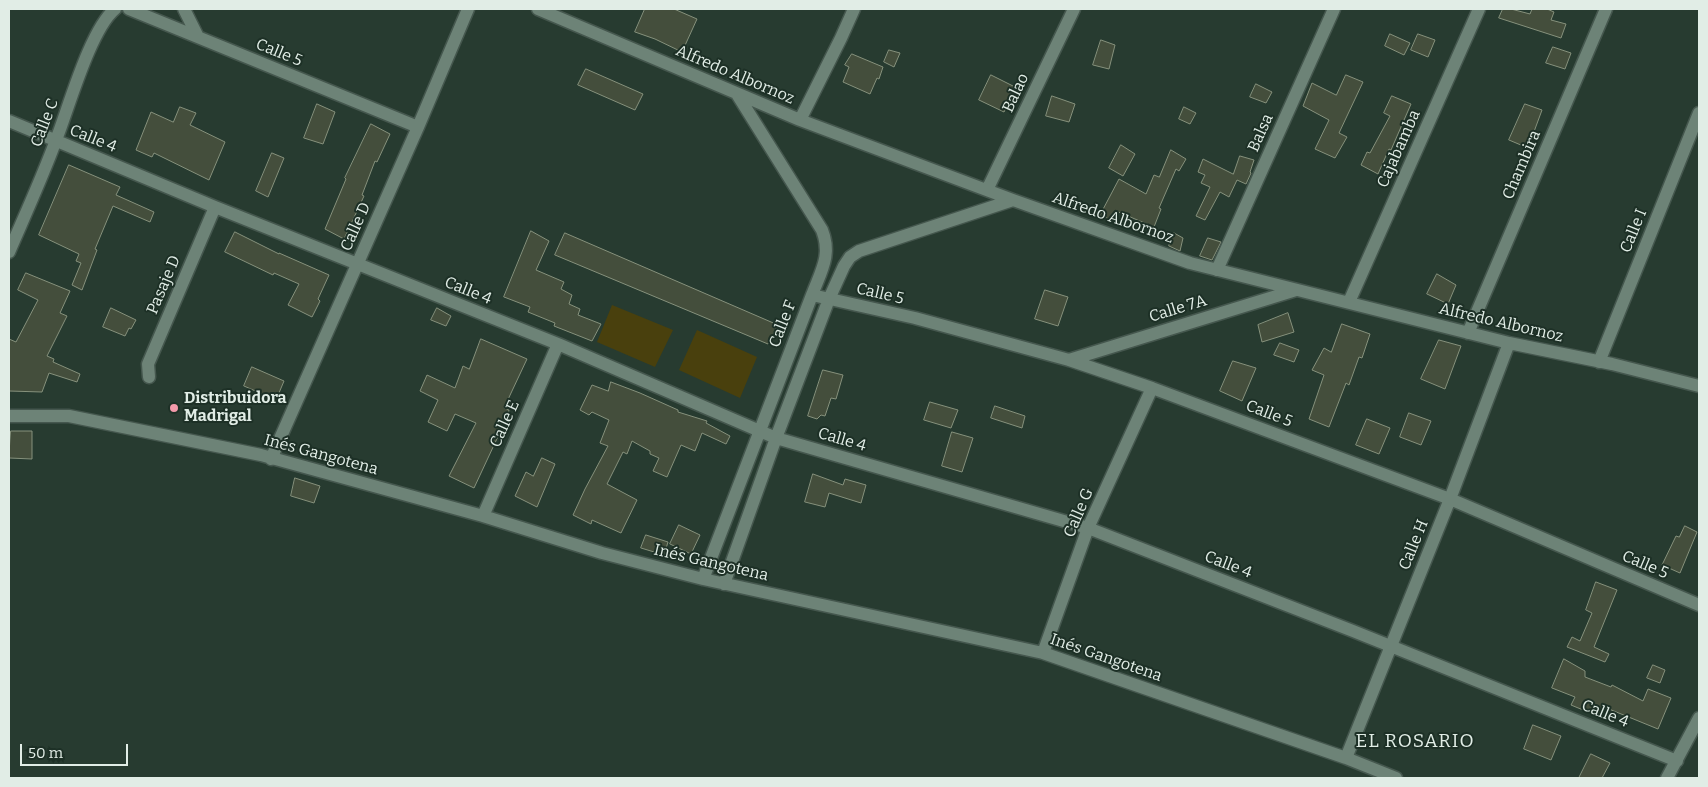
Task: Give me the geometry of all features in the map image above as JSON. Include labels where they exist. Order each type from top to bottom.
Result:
[{"type":"street","name":"Calle C","points":[[9,252],[56,141],[93,44],[115,9]]},
{"type":"street","name":"Calle 5","points":[[129,9],[418,127]]},
{"type":"street","points":[[184,9],[198,37]]},
{"type":"street","name":"Calle D","points":[[271,459],[418,127],[468,9]]},
{"type":"street","name":"Alfredo Albornoz","points":[[538,9],[800,120],[1013,200],[1190,263],[1509,343],[1699,386]]},
{"type":"street","points":[[800,120],[854,9]]},
{"type":"street","name":"Balao","points":[[987,190],[1074,9]]},
{"type":"street","name":"Balsa","points":[[1217,270],[1334,9]]},
{"type":"street","name":"Cajabamba","points":[[1349,302],[1480,9]]},
{"type":"street","points":[[1592,9],[1605,11]]},
{"type":"street","name":"Chambira","points":[[1468,333],[1605,11]]},
{"type":"street","name":"Calle F","points":[[704,579],[827,253],[826,241],[822,230],[737,94]]},
{"type":"street","name":"Calle I","points":[[1599,362],[1699,113]]},
{"type":"street","name":"Calle 4","points":[[9,121],[215,207],[558,344],[776,438],[1088,528],[1392,646],[1678,761]]},
{"type":"street","name":"Calle F","points":[[724,584],[776,438],[829,299],[850,257],[859,251],[1013,200]]},
{"type":"street","name":"Pasaje D","points":[[149,376],[148,364],[215,207]]},
{"type":"street","name":"Calle 7A","points":[[1069,360],[1296,290]]},
{"type":"street","name":"Calle 5","points":[[812,295],[915,318],[1069,360],[1152,388],[1450,499],[1699,605]]},
{"type":"street","name":"Calle H","points":[[1346,758],[1450,499],[1509,343]]},
{"type":"street","name":"Calle E","points":[[483,516],[558,344]]},
{"type":"street","name":"Calle G","points":[[1043,653],[1088,528],[1152,388]]},
{"type":"street","name":"Inés Gangotena","points":[[9,416],[69,416],[260,455],[483,516],[602,553],[704,579],[1043,653],[1346,758],[1394,778]]},
{"type":"street","points":[[1667,778],[1678,761],[1699,718]]},
{"type":"shaded area","points":[[612,305],[673,330],[655,367],[597,342]]},
{"type":"shaded area","points":[[697,330],[757,357],[740,398],[679,370]]},
{"type":"building","points":[[645,9],[674,9],[697,19],[682,52],[635,32]]},
{"type":"building","points":[[1503,9],[1530,14],[1532,9],[1547,9],[1554,12],[1551,20],[1566,24],[1561,38],[1499,18]]},
{"type":"building","points":[[1390,34],[1410,43],[1404,55],[1385,46]]},
{"type":"building","points":[[1418,34],[1435,40],[1428,57],[1411,50]]},
{"type":"building","points":[[1101,40],[1115,45],[1109,69],[1093,65]]},
{"type":"building","points":[[1553,47],[1571,53],[1565,69],[1546,63]]},
{"type":"building","points":[[889,50],[900,53],[894,67],[884,62]]},
{"type":"building","points":[[852,54],[883,67],[879,79],[877,78],[870,94],[843,82],[849,67],[845,65]]},
{"type":"building","points":[[586,69],[643,94],[635,110],[578,85]]},
{"type":"building","points":[[991,75],[1017,88],[1004,112],[979,100]]},
{"type":"building","points":[[1346,75],[1363,82],[1339,133],[1347,137],[1335,158],[1315,149],[1329,120],[1303,106],[1312,83],[1336,95]]},
{"type":"building","points":[[1256,84],[1272,92],[1266,103],[1250,97]]},
{"type":"building","points":[[1052,96],[1075,104],[1069,122],[1046,116]]},
{"type":"building","points":[[1392,96],[1411,104],[1391,150],[1389,149],[1378,174],[1361,165],[1367,152],[1370,153],[1390,116],[1384,113]]},
{"type":"building","points":[[317,104],[335,112],[323,144],[304,138]]},
{"type":"building","points":[[1525,104],[1542,110],[1528,148],[1509,140]]},
{"type":"building","points":[[180,107],[196,113],[190,125],[225,142],[209,180],[154,153],[152,157],[136,150],[151,112],[173,122]]},
{"type":"building","points":[[1184,107],[1196,113],[1190,124],[1179,119]]},
{"type":"building","points":[[371,124],[390,134],[377,162],[375,161],[362,195],[364,196],[344,239],[325,229],[345,178]]},
{"type":"building","points":[[1121,145],[1135,154],[1123,176],[1109,168]]},
{"type":"building","points":[[1171,150],[1186,159],[1179,171],[1176,169],[1159,208],[1161,209],[1154,227],[1116,211],[1111,220],[1100,215],[1119,179],[1146,194],[1154,175],[1159,177]]},
{"type":"building","points":[[272,153],[284,158],[268,197],[256,191]]},
{"type":"building","points":[[1240,156],[1254,160],[1246,184],[1237,180],[1229,197],[1220,192],[1205,220],[1196,216],[1210,187],[1201,183],[1205,175],[1198,172],[1203,159],[1233,174]]},
{"type":"building","points":[[69,165],[120,187],[116,195],[154,212],[150,222],[113,206],[95,249],[97,250],[82,290],[72,285],[81,263],[76,261],[79,254],[39,235]]},
{"type":"building","points":[[531,231],[549,241],[536,270],[564,282],[561,289],[572,295],[569,304],[580,309],[578,315],[601,324],[592,341],[554,326],[555,323],[528,312],[530,307],[504,297]]},
{"type":"building","points":[[235,232],[279,254],[329,275],[312,317],[288,305],[299,284],[274,273],[273,275],[225,252]]},
{"type":"building","points":[[565,233],[778,325],[768,344],[555,255]]},
{"type":"building","points":[[1174,233],[1183,238],[1180,251],[1169,246]]},
{"type":"building","points":[[1208,238],[1221,242],[1212,260],[1200,256]]},
{"type":"building","points":[[26,273],[70,291],[60,313],[67,316],[47,356],[54,359],[53,362],[80,374],[77,382],[49,373],[42,392],[9,391],[9,339],[16,342],[38,300],[18,290]]},
{"type":"building","points":[[1437,274],[1456,285],[1448,304],[1427,294]]},
{"type":"building","points":[[1045,290],[1068,297],[1058,326],[1035,319]]},
{"type":"building","points":[[111,308],[136,320],[125,336],[103,327]]},
{"type":"building","points":[[437,308],[451,316],[446,326],[431,320]]},
{"type":"building","points":[[1288,313],[1294,332],[1262,342],[1258,325]]},
{"type":"building","points":[[1342,324],[1370,334],[1362,358],[1359,357],[1349,385],[1346,383],[1329,427],[1309,419],[1324,375],[1312,370],[1324,348],[1331,352]]},
{"type":"building","points":[[481,339],[527,359],[504,408],[509,410],[508,415],[474,488],[449,476],[476,423],[455,414],[447,431],[428,422],[438,400],[420,391],[427,375],[455,388],[463,366],[469,369]]},
{"type":"building","points":[[1439,340],[1461,346],[1445,389],[1421,379]]},
{"type":"building","points":[[1280,343],[1299,350],[1294,362],[1274,355]]},
{"type":"building","points":[[1233,361],[1256,368],[1242,401],[1220,391]]},
{"type":"building","points":[[252,367],[284,381],[276,400],[244,386]]},
{"type":"building","points":[[823,370],[843,375],[836,399],[831,398],[825,416],[821,415],[817,419],[808,416]]},
{"type":"building","points":[[611,382],[678,410],[678,412],[707,421],[706,423],[730,436],[726,444],[702,433],[695,451],[681,445],[667,477],[653,471],[659,458],[632,441],[627,454],[623,452],[607,484],[637,500],[621,533],[592,520],[591,524],[573,515],[608,446],[600,443],[609,420],[592,412],[589,415],[580,410],[592,385],[608,391]]},
{"type":"building","points":[[930,402],[958,410],[951,428],[924,420]]},
{"type":"building","points":[[995,406],[1025,416],[1022,428],[991,418]]},
{"type":"building","points":[[1409,413],[1431,421],[1421,445],[1400,437]]},
{"type":"building","points":[[1367,419],[1390,428],[1379,454],[1356,445]]},
{"type":"building","points":[[11,431],[32,431],[32,459],[9,458]]},
{"type":"building","points":[[952,432],[973,438],[962,472],[942,466]]},
{"type":"building","points":[[542,458],[555,464],[537,507],[515,496],[526,472],[533,476]]},
{"type":"building","points":[[813,474],[843,485],[845,479],[866,485],[861,503],[829,493],[825,507],[805,502]]},
{"type":"building","points":[[295,478],[320,486],[314,503],[291,496]]},
{"type":"building","points":[[679,525],[700,535],[691,554],[670,544]]},
{"type":"building","points":[[1685,526],[1697,532],[1680,573],[1662,565],[1676,536],[1679,537]]},
{"type":"building","points":[[646,535],[668,542],[664,555],[641,548]]},
{"type":"building","points":[[1596,582],[1617,590],[1594,647],[1609,654],[1605,662],[1567,647],[1572,637],[1580,641],[1592,613],[1586,610]]},
{"type":"building","points":[[1564,659],[1585,671],[1585,677],[1611,687],[1612,685],[1643,701],[1648,689],[1671,698],[1658,729],[1604,707],[1600,717],[1571,705],[1575,697],[1552,688]]},
{"type":"building","points":[[1653,665],[1665,670],[1660,683],[1647,678]]},
{"type":"building","points":[[1533,725],[1561,736],[1551,760],[1524,749]]},
{"type":"building","points":[[1591,754],[1610,763],[1602,778],[1579,778]]},
{"type":"place","name":"Distribuidora Madrigal","points":[[174,408]]},
{"type":"district","name":"EL ROSARIO","points":[[1415,742]]}]
